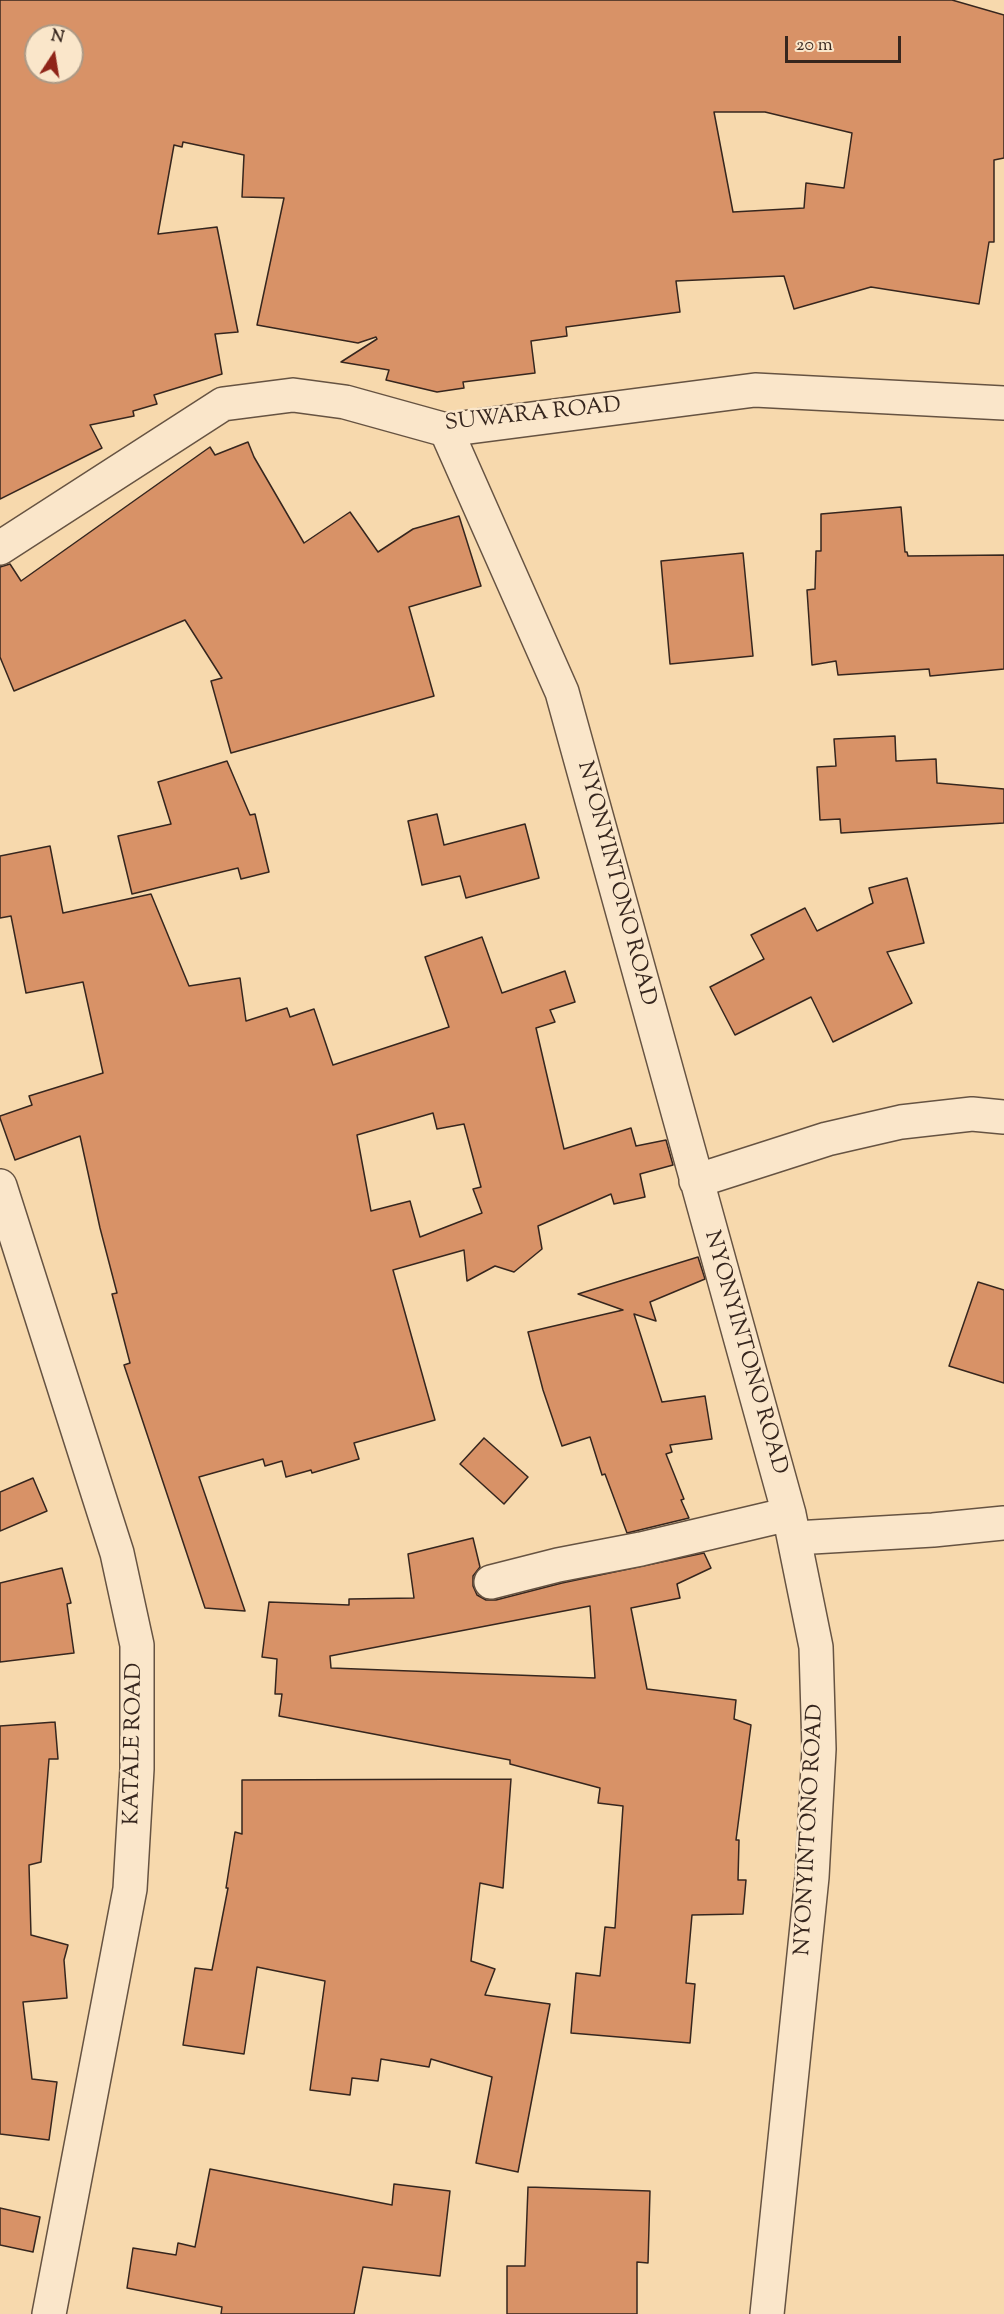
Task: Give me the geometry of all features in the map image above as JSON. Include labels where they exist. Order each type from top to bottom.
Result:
[{"type":"street","name":"SUWARA ROAD","points":[[0,548],[223,404],[293,395],[345,402],[446,430],[755,390],[1004,403]]},
{"type":"street","name":"NYONYINTONO ROAD","points":[[446,430],[562,692],[792,1526],[816,1647],[819,1749],[805,1957],[767,2314]]},
{"type":"street","points":[[696,1181],[827,1139],[901,1122],[972,1114],[1004,1117]]},
{"type":"street","name":"KATALE ROAD","points":[[0,1186],[117,1553],[137,1645],[137,1769],[130,1889],[49,2314]]},
{"type":"street","points":[[491,1582],[558,1565],[641,1549],[792,1526],[933,1530],[1004,1523]]},
{"type":"building","points":[[0,0],[952,0],[1004,15],[1004,158],[994,160],[994,242],[989,242],[979,304],[871,287],[794,309],[784,276],[676,281],[680,312],[566,327],[567,336],[531,341],[535,373],[463,382],[464,388],[437,392],[386,380],[389,370],[341,362],[377,339],[376,337],[358,343],[257,325],[284,198],[242,197],[244,155],[183,142],[182,147],[174,145],[158,234],[217,227],[238,332],[215,334],[222,374],[154,395],[157,404],[133,411],[134,416],[90,425],[102,448],[0,499]],"holes":[[[714,112],[765,112],[852,133],[844,188],[806,183],[804,208],[733,212]]]},
{"type":"building","points":[[248,442],[254,457],[304,543],[350,512],[378,552],[413,529],[459,516],[481,586],[409,607],[434,696],[231,753],[211,681],[222,678],[185,620],[14,691],[0,657],[0,567],[10,564],[21,581],[210,447],[215,455]]},
{"type":"building","points":[[901,507],[905,552],[908,556],[1004,555],[1004,669],[930,676],[929,669],[838,675],[836,661],[812,665],[807,590],[815,589],[816,551],[821,551],[821,514]]},
{"type":"building","points":[[743,553],[753,656],[670,664],[661,561]]},
{"type":"building","points":[[895,736],[896,761],[936,759],[937,783],[1004,789],[1004,823],[841,833],[840,819],[820,820],[817,767],[836,766],[834,739]]},
{"type":"building","points":[[227,761],[250,815],[255,814],[269,872],[241,879],[238,868],[132,894],[118,836],[171,824],[158,782]]},
{"type":"building","points":[[437,814],[444,845],[525,824],[539,878],[466,898],[460,876],[422,885],[408,821]]},
{"type":"building","points":[[50,846],[63,913],[151,894],[189,986],[240,978],[246,1021],[287,1008],[290,1017],[314,1009],[333,1065],[449,1027],[425,957],[482,937],[502,993],[565,971],[575,1002],[550,1010],[555,1022],[536,1028],[564,1149],[631,1128],[636,1146],[666,1140],[673,1165],[640,1174],[645,1197],[614,1204],[611,1194],[538,1226],[542,1249],[514,1272],[495,1266],[467,1281],[464,1250],[393,1270],[435,1420],[354,1443],[359,1459],[312,1473],[311,1470],[286,1477],[282,1461],[265,1466],[263,1459],[199,1477],[245,1611],[205,1608],[124,1365],[130,1363],[112,1294],[117,1293],[80,1136],[15,1160],[0,1118],[0,1116],[32,1105],[29,1096],[103,1073],[83,982],[26,993],[11,916],[0,918],[0,856]],"holes":[[[433,1113],[437,1129],[464,1124],[481,1187],[473,1189],[482,1213],[420,1237],[410,1201],[371,1211],[357,1135]]]},
{"type":"building","points":[[907,878],[924,943],[887,952],[912,1003],[833,1042],[811,997],[735,1035],[710,987],[764,959],[751,935],[805,908],[817,931],[873,903],[869,888]]},
{"type":"building","points":[[698,1257],[705,1279],[650,1302],[656,1321],[634,1314],[662,1402],[705,1396],[712,1439],[670,1445],[672,1452],[666,1454],[689,1518],[627,1533],[605,1474],[602,1475],[590,1437],[562,1446],[543,1390],[528,1332],[623,1310],[578,1294]]},
{"type":"building","points":[[978,1282],[1004,1290],[1004,1383],[949,1366]]},
{"type":"building","points":[[484,1438],[528,1477],[504,1504],[460,1464]]},
{"type":"building","points":[[33,1478],[47,1511],[0,1531],[0,1492]]},
{"type":"building","points":[[473,1538],[480,1567],[473,1576],[473,1586],[477,1595],[486,1600],[496,1600],[562,1583],[704,1553],[711,1568],[677,1584],[680,1598],[631,1608],[647,1689],[736,1700],[734,1719],[751,1725],[736,1840],[739,1840],[738,1880],[746,1880],[743,1914],[692,1915],[686,1983],[695,1984],[690,2043],[571,2033],[576,1973],[600,1976],[605,1927],[615,1928],[623,1806],[598,1803],[600,1788],[510,1764],[510,1760],[279,1716],[282,1694],[275,1694],[277,1659],[262,1657],[269,1602],[349,1605],[349,1599],[414,1598],[408,1554]],"holes":[[[590,1606],[595,1678],[331,1668],[330,1656]]]},
{"type":"building","points":[[62,1568],[71,1603],[67,1604],[74,1653],[0,1662],[0,1583]]},
{"type":"building","points":[[55,1722],[58,1759],[49,1759],[41,1862],[29,1865],[31,1935],[68,1945],[64,1960],[67,1998],[23,2002],[32,2079],[57,2082],[49,2140],[0,2134],[0,1726]]},
{"type":"building","points":[[511,1779],[503,1888],[480,1883],[471,1961],[495,1969],[485,1995],[550,2004],[518,2172],[476,2163],[492,2077],[431,2059],[429,2067],[381,2059],[378,2081],[352,2078],[350,2095],[310,2090],[325,1981],[257,1967],[244,2054],[183,2045],[195,1968],[212,1970],[228,1888],[226,1888],[235,1832],[242,1834],[242,1780]]},
{"type":"building","points":[[210,2169],[392,2205],[394,2184],[450,2191],[440,2276],[363,2267],[354,2314],[221,2314],[222,2307],[127,2288],[133,2248],[176,2255],[178,2243],[195,2247]]},
{"type":"building","points":[[528,2187],[650,2191],[648,2263],[637,2262],[637,2314],[507,2314],[507,2266],[525,2266]]},
{"type":"building","points":[[0,2208],[40,2217],[33,2252],[0,2245]]}]
